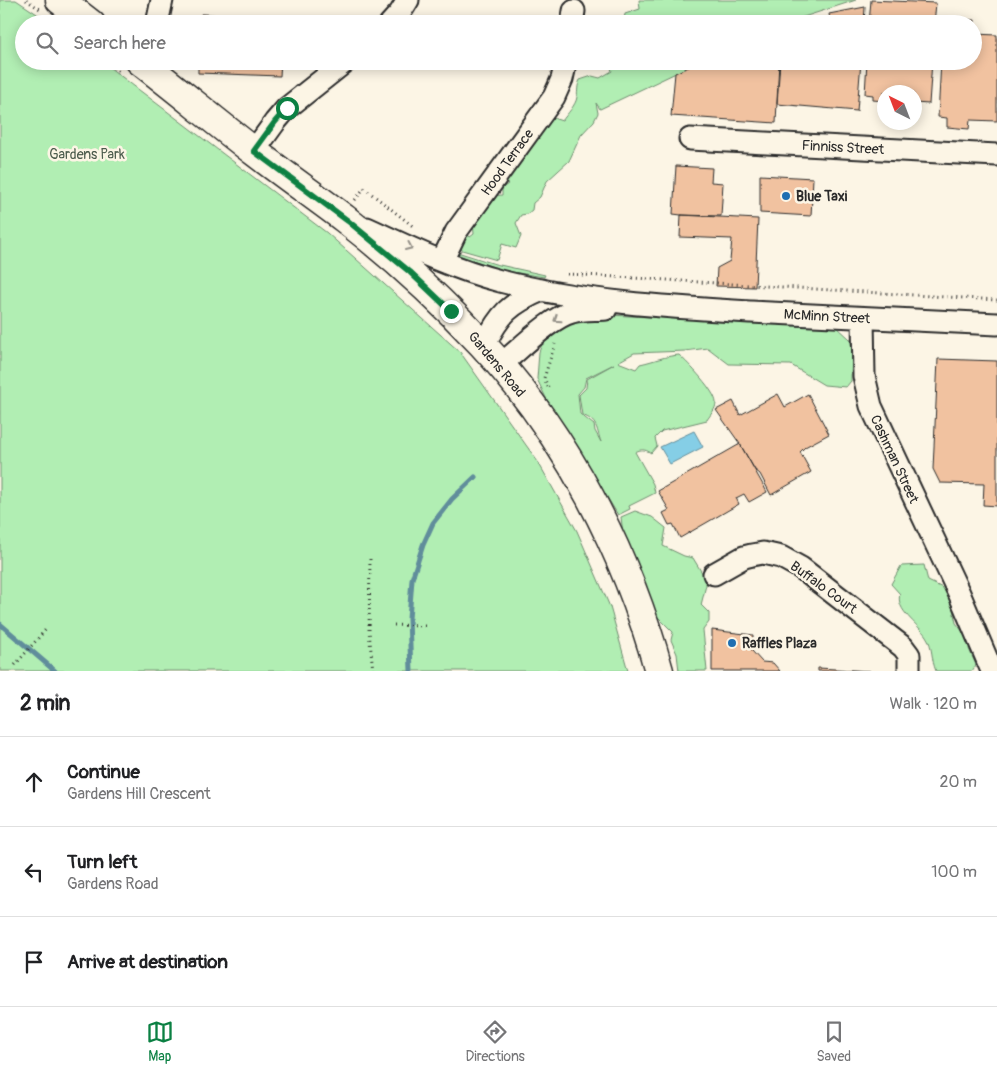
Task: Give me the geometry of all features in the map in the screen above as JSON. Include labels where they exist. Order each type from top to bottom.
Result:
[{"type":"street","points":[[60,0],[79,15]]},
{"type":"street","points":[[159,15],[162,0]]},
{"type":"street","points":[[398,15],[408,0]]},
{"type":"street","name":"Gardens Road","points":[[154,70],[254,151],[348,221],[410,272],[451,311],[492,355],[551,432],[610,536],[639,608],[659,671]]},
{"type":"street","points":[[254,151],[287,108],[335,70]]},
{"type":"street","name":"Hood Terrace","points":[[442,261],[456,232],[554,97],[564,70]]},
{"type":"street","name":"Finniss Street","points":[[690,139],[997,155]]},
{"type":"street","points":[[348,221],[442,261],[500,281],[567,295],[656,306]]},
{"type":"street","points":[[492,355],[495,325],[506,311],[524,298],[542,290]]},
{"type":"street","points":[[492,355],[546,327],[564,315],[585,310],[656,306]]},
{"type":"street","name":"McMinn Street","points":[[656,306],[997,324]]},
{"type":"street","name":"Cashman Street","points":[[863,318],[864,376],[871,406],[959,592],[992,671]]},
{"type":"street","name":"Buffalo Court","points":[[714,574],[744,557],[763,553],[780,557],[801,568],[909,660]]},
{"type":"street","name":"Cashman Street","points":[[959,592],[997,653]]},
{"type":"path","points":[[364,188],[416,228]]},
{"type":"path","points":[[566,274],[997,300]]},
{"type":"path","points":[[370,559],[369,631],[373,671]]},
{"type":"path","points":[[394,625],[425,626]]},
{"type":"path","points":[[15,665],[47,628]]},
{"type":"green space","name":"Gardens Park","points":[[0,0],[16,0],[38,15],[15,15],[15,70],[113,70],[327,233],[460,352],[538,462],[577,531],[610,607],[628,671],[0,671]]},
{"type":"green space","points":[[639,0],[856,0],[810,15],[625,15],[640,9]]},
{"type":"green space","points":[[682,70],[600,109],[596,103],[598,113],[594,121],[581,135],[569,161],[547,181],[540,197],[533,203],[532,210],[527,214],[521,215],[516,223],[521,236],[516,248],[502,244],[497,260],[455,248],[462,228],[470,237],[474,234],[473,221],[489,196],[502,195],[502,188],[508,184],[505,181],[513,162],[523,158],[525,149],[532,146],[537,140],[534,134],[550,117],[562,121],[571,109],[576,100],[580,80],[592,76],[600,78],[612,71]]},
{"type":"green space","points":[[454,251],[495,264],[545,275],[544,277],[506,271],[454,254]]},
{"type":"green space","points":[[588,314],[836,326],[850,339],[852,348],[851,381],[846,387],[824,385],[791,365],[729,364],[708,348],[634,353],[618,362],[636,369],[640,364],[679,355],[707,385],[715,398],[716,405],[707,420],[662,431],[655,438],[657,446],[651,453],[643,450],[635,452],[653,484],[655,493],[629,506],[630,509],[618,515],[546,398],[537,379],[539,352],[545,336]],"holes":[[[614,364],[587,379],[586,388],[579,395],[582,415],[594,422],[601,442],[594,425],[580,414],[578,394],[584,387],[586,378]]]},
{"type":"green space","points":[[635,511],[652,517],[666,528],[663,546],[693,558],[707,581],[701,605],[709,613],[709,622],[703,630],[707,671],[679,671],[677,654],[671,640],[673,632],[656,615],[651,606],[641,581],[640,570],[623,534],[621,517]]},
{"type":"green space","points":[[924,565],[928,581],[949,591],[956,623],[970,641],[969,649],[976,665],[972,671],[936,671],[926,636],[904,611],[899,600],[900,594],[891,584],[901,566]]},
{"type":"water","points":[[694,431],[703,447],[670,464],[660,447]]},
{"type":"building","points":[[871,0],[936,3],[935,15],[870,15]]},
{"type":"building","points":[[865,7],[865,15],[829,14]]},
{"type":"building","points":[[982,34],[997,35],[997,121],[970,120],[969,129],[947,127],[947,118],[938,117],[941,70],[982,70]]},
{"type":"building","points":[[198,70],[280,70],[280,76],[198,73]]},
{"type":"building","points":[[682,70],[779,70],[776,123],[671,116],[675,73]]},
{"type":"building","points":[[779,70],[860,70],[857,111],[777,104]]},
{"type":"building","points":[[866,70],[931,70],[929,104],[922,104],[922,85],[877,85],[877,100],[873,100],[873,95],[865,94]]},
{"type":"building","points":[[676,166],[712,168],[711,182],[723,183],[721,216],[673,214]]},
{"type":"building","name":"Blue Taxi","points":[[760,175],[813,178],[811,216],[760,213]]},
{"type":"building","points":[[681,215],[758,219],[755,287],[716,286],[717,268],[730,261],[732,239],[680,237]]},
{"type":"building","points":[[938,359],[997,361],[997,506],[983,505],[984,484],[940,483],[933,469]]},
{"type":"building","points":[[778,394],[785,407],[808,394],[829,434],[805,447],[800,452],[811,472],[771,495],[760,474],[755,470],[740,444],[716,410],[733,401],[740,415]]},
{"type":"building","points":[[740,444],[767,492],[749,502],[744,494],[736,498],[739,504],[680,538],[673,524],[669,525],[663,513],[669,510],[658,491]]},
{"type":"building","name":"Raffles Plaza","points":[[712,630],[753,635],[752,651],[762,662],[773,663],[780,671],[712,671]]},
{"type":"building","points":[[818,668],[870,671],[818,671]]},
{"type":"waterway","points":[[411,671],[409,619],[412,579],[423,545],[433,523],[452,499],[475,477]]},
{"type":"waterway","points":[[0,624],[55,671]]},
{"type":"place","name":"Blue Taxi","points":[[786,196]]},
{"type":"place","name":"Raffles Plaza","points":[[732,643]]},
{"type":"route","points":[[287,108],[254,151],[348,221],[410,272],[451,311]]}]
